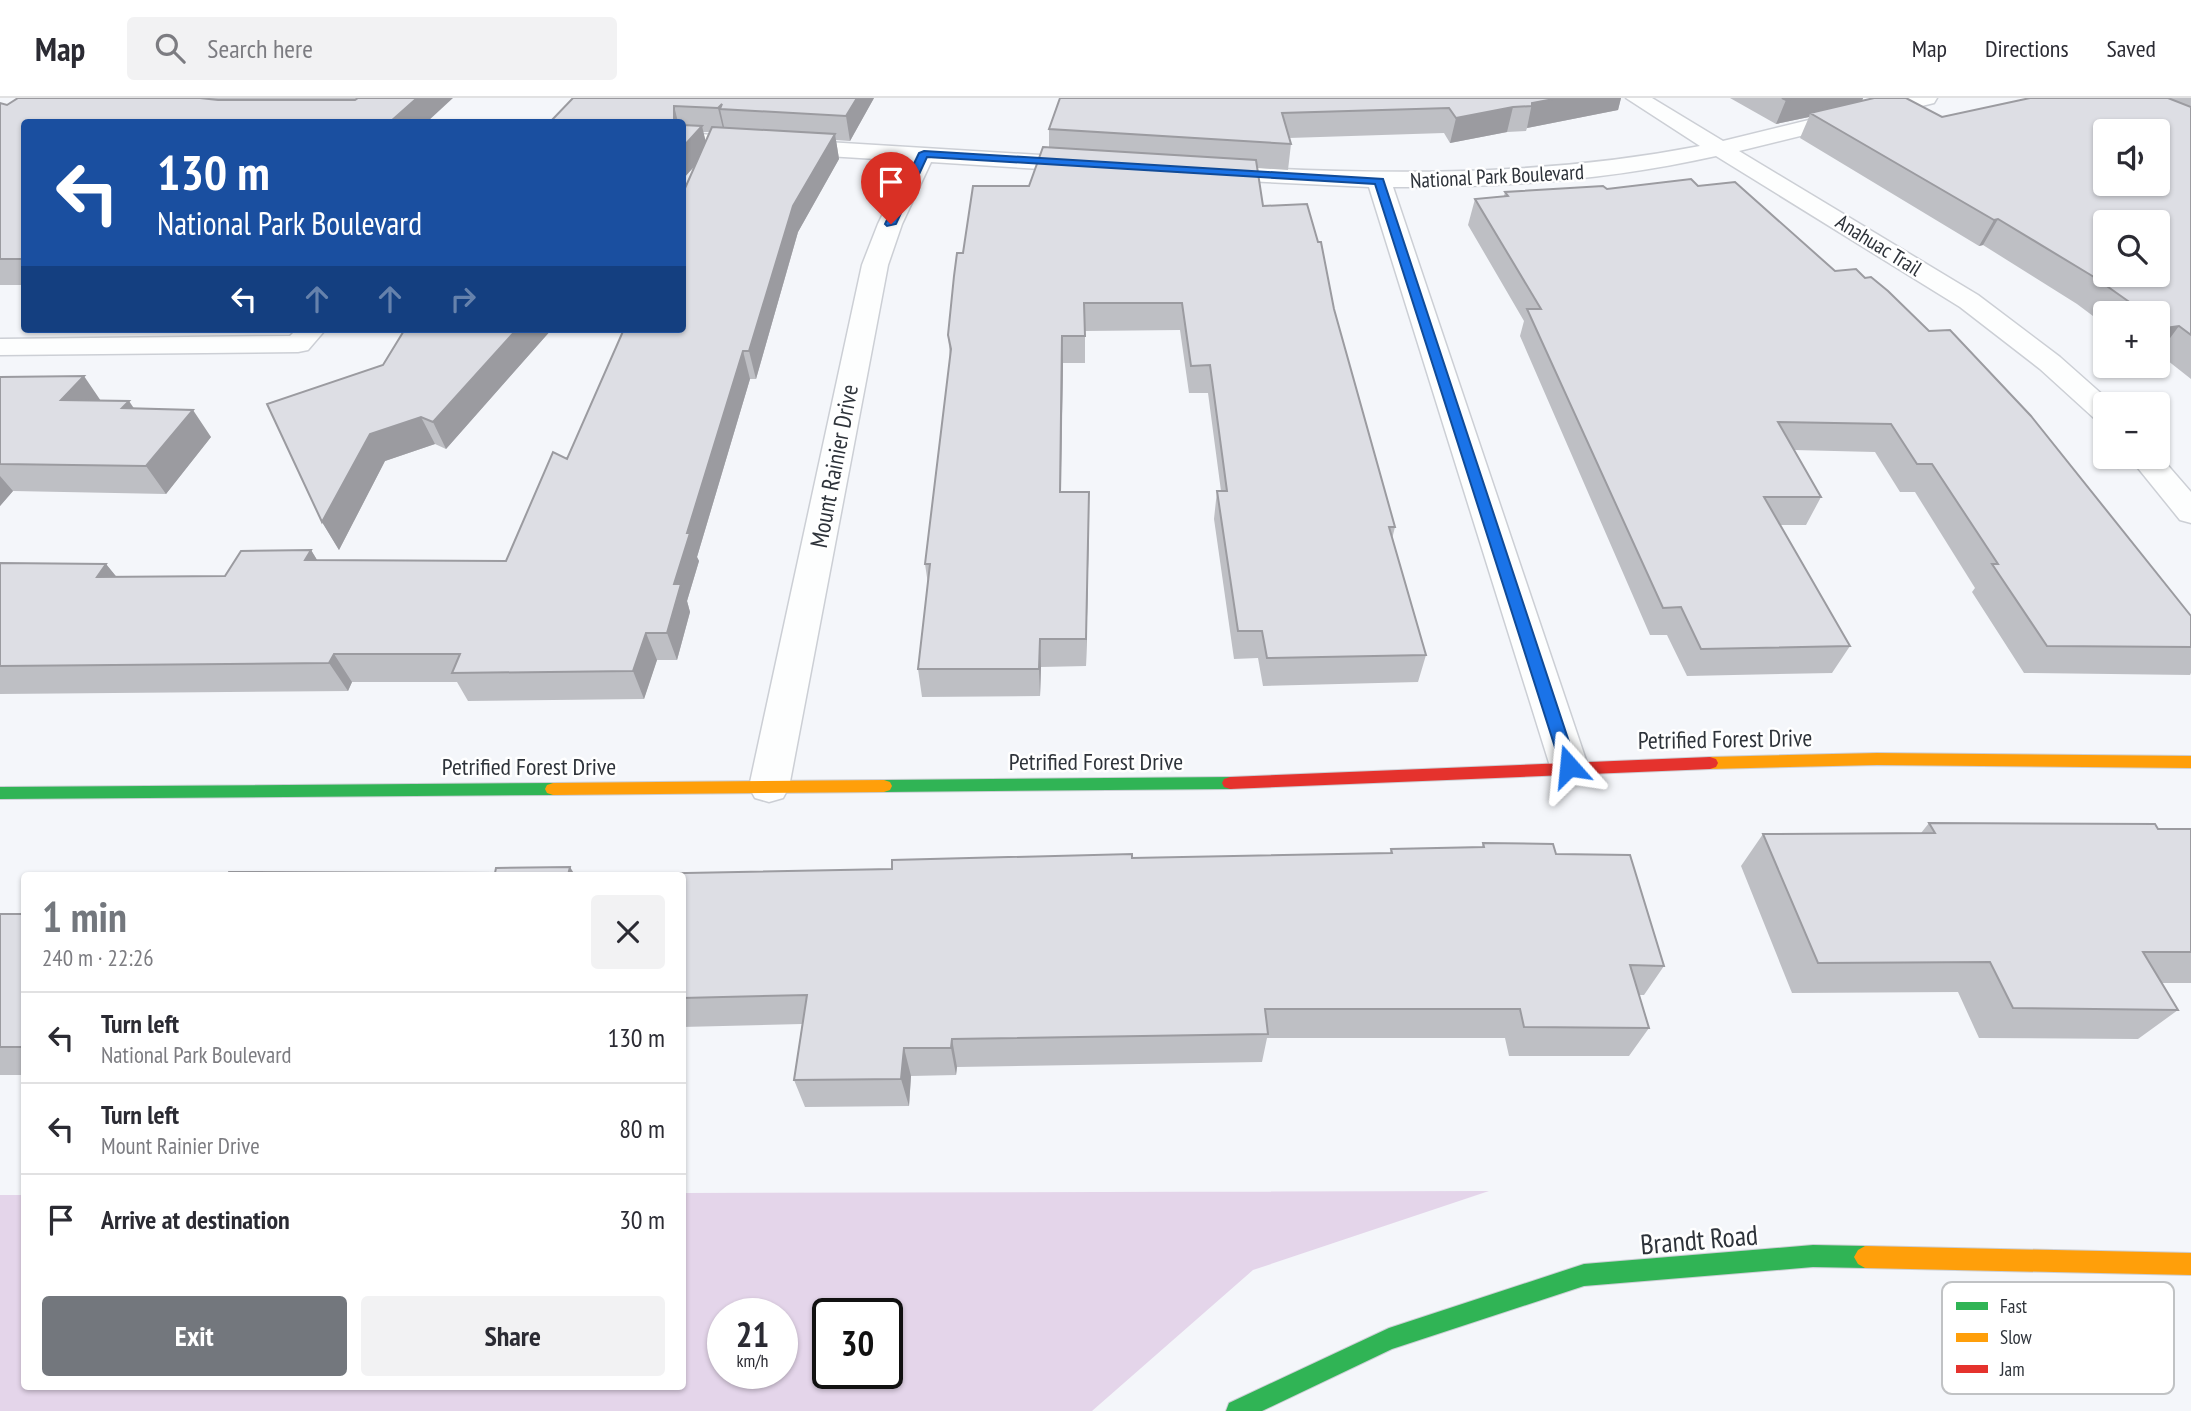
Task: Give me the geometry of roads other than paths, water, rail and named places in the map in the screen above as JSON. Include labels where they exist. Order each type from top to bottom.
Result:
[{"type":"street","name":"Anahuac Trail","points":[[1637,98],[1969,300],[2050,363],[2093,402]]},
{"type":"street","name":"National Park Boulevard","points":[[1186,171],[1379,181],[1475,180],[1566,174],[1720,148],[1926,98]]},
{"type":"street","points":[[686,140],[1117,166]]},
{"type":"street","name":"Mount Rainier Drive","points":[[769,787],[875,265],[924,153]]},
{"type":"street","points":[[1379,181],[1569,766]]},
{"type":"street","points":[[0,347],[305,336]]},
{"type":"street","points":[[2154,469],[2191,513]]},
{"type":"street","name":"Petrified Forest Drive","points":[[0,793],[1284,783],[1569,766],[1877,759],[2191,762]]},
{"type":"street","name":"Brandt Road","points":[[1237,1411],[1389,1339],[1584,1275],[1813,1256],[2191,1264]]}]
